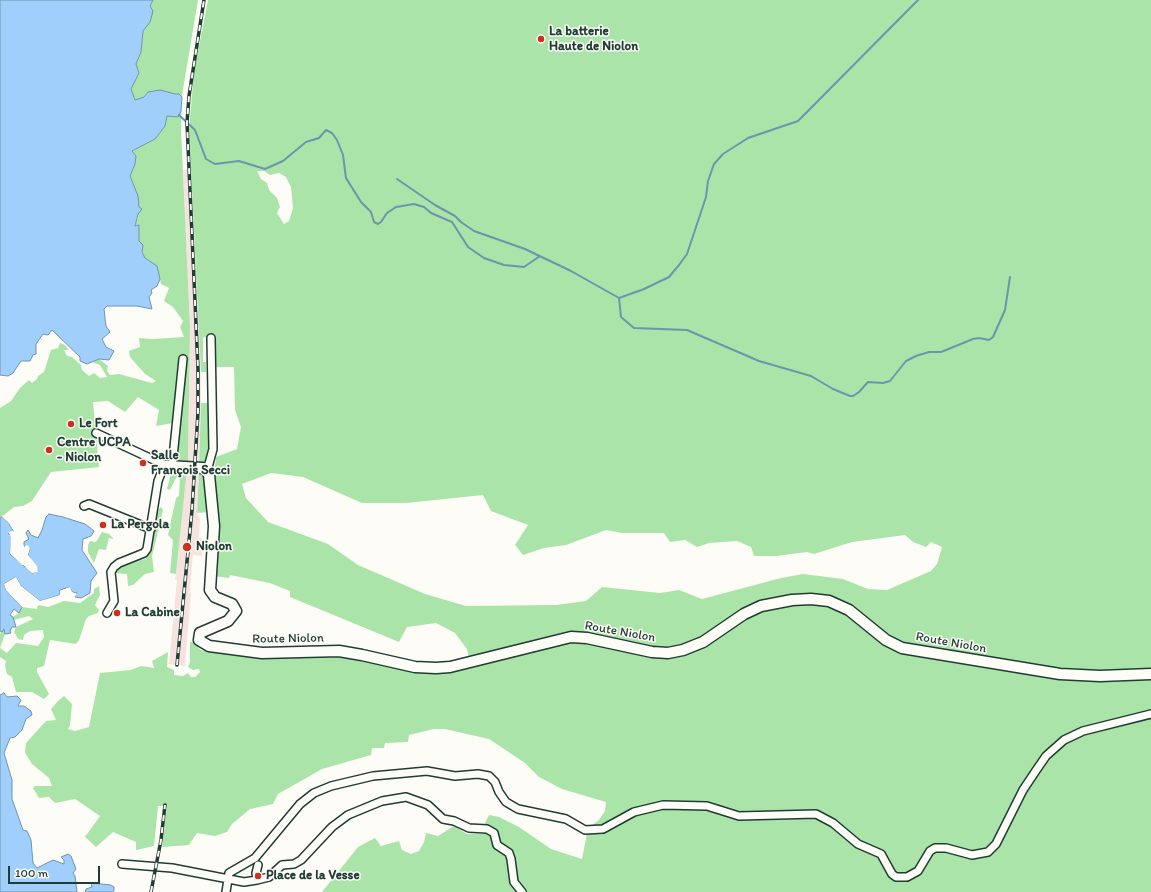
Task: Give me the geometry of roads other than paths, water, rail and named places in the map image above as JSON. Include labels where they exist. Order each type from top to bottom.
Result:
[{"type":"street","points":[[96,433],[170,466],[202,468],[207,471],[213,449],[211,338]]},
{"type":"street","points":[[170,466],[183,359]]},
{"type":"street","points":[[107,613],[114,601],[112,584],[113,569],[119,563],[139,556],[147,549],[158,481],[162,471],[170,466]]},
{"type":"street","name":"Route Niolon","points":[[207,471],[209,475],[214,526],[210,590],[215,597],[232,604],[236,611],[228,621],[200,633],[199,640],[209,646],[262,653],[339,651],[415,667],[436,668],[450,667],[570,637],[587,638],[652,652],[668,653],[683,650],[703,642],[744,614],[761,606],[792,600],[811,599],[829,601],[844,607],[892,644],[902,648],[1066,674],[1100,676],[1151,674]]},
{"type":"street","points":[[84,506],[89,504],[151,529]]},
{"type":"street","points":[[226,892],[228,878],[232,870],[255,858],[300,804],[314,793],[331,786],[373,776],[427,771],[455,776],[478,774],[489,776],[495,782],[499,792],[506,802],[518,809],[566,819],[585,830],[603,829],[634,812],[663,805],[707,806],[743,816],[821,815],[858,844],[881,854],[892,874],[896,877],[907,877],[918,871],[930,851],[935,848],[946,848],[972,855],[988,852],[996,844],[1020,796],[1035,772],[1046,756],[1064,740],[1083,731],[1151,714]]},
{"type":"street","points":[[122,864],[172,868],[244,882],[257,880],[269,877],[282,865],[294,864],[301,860],[332,827],[348,815],[382,802],[406,797],[428,805],[443,818],[469,828],[487,828],[494,834],[497,844],[508,853],[511,859],[514,882],[522,892]]},
{"type":"street","points":[[734,820],[743,816]]},
{"type":"street","points":[[257,880],[256,873],[258,865]]},
{"type":"water","points":[[0,0],[153,0],[150,6],[153,11],[150,22],[143,31],[141,52],[136,64],[139,73],[131,89],[135,100],[144,97],[148,92],[160,90],[179,94],[182,97],[181,111],[178,117],[167,116],[165,126],[155,139],[132,151],[136,156],[135,164],[130,176],[138,196],[139,207],[142,209],[138,214],[135,226],[139,225],[139,241],[143,245],[142,252],[145,258],[157,266],[160,279],[157,286],[151,290],[152,293],[149,297],[152,309],[137,306],[107,306],[104,309],[106,326],[110,332],[102,339],[106,347],[114,351],[109,360],[99,359],[87,364],[80,361],[80,357],[52,330],[48,335],[43,334],[36,344],[36,354],[33,355],[30,361],[21,361],[13,373],[8,376],[0,375]]},
{"type":"water","points":[[49,514],[85,524],[94,531],[91,536],[83,539],[82,550],[97,573],[91,581],[90,593],[81,598],[75,597],[77,593],[72,592],[70,587],[60,590],[60,595],[40,601],[21,586],[16,577],[4,584],[6,590],[22,607],[19,613],[14,609],[10,615],[13,617],[16,627],[12,627],[10,631],[11,633],[5,634],[4,629],[2,632],[0,631],[0,518],[2,517],[8,522],[14,532],[8,533],[12,537],[10,554],[32,573],[38,571],[28,555],[30,548],[24,547],[24,542],[29,539],[26,533],[28,530],[31,535],[38,538],[46,517]]},
{"type":"water","points":[[4,693],[7,697],[17,696],[21,700],[18,706],[24,706],[31,711],[32,715],[26,719],[22,730],[15,737],[10,738],[4,753],[12,780],[12,799],[23,830],[27,831],[31,840],[33,863],[37,868],[53,860],[64,864],[64,860],[61,857],[68,854],[71,856],[76,869],[73,873],[75,876],[77,892],[0,892],[0,695]]},
{"type":"water","points":[[91,883],[111,885],[114,887],[114,890],[113,892],[85,892],[86,889],[92,887]]},
{"type":"waterway","points":[[619,298],[644,289],[669,277],[687,254],[706,197],[708,181],[714,164],[723,154],[748,138],[798,121],[918,0]]},
{"type":"waterway","points":[[179,115],[195,130],[206,159],[215,164],[239,161],[265,169],[283,161],[306,142],[319,138],[326,130],[332,133],[337,140],[343,155],[346,178],[361,202],[371,212],[374,222],[378,224],[381,222],[387,213],[396,207],[414,204],[424,207],[431,213],[452,222],[468,247],[484,258],[504,265],[524,267],[540,256]]},
{"type":"waterway","points":[[397,179],[435,205],[455,216],[474,231],[525,249],[571,271],[619,298],[621,317],[634,328],[687,330],[759,361],[811,376],[833,389],[850,396],[853,396],[859,392],[868,382],[883,383],[890,381],[906,361],[916,356],[929,352],[941,352],[973,339],[979,338],[989,340],[993,337],[1005,310],[1010,277]]},
{"type":"railway","points":[[177,665],[192,510],[198,412],[198,369],[187,123],[189,96],[204,0]]},
{"type":"railway","points":[[151,892],[161,840],[165,805]]},
{"type":"place","name":"La batterie Haute de Niolon","points":[[541,39]]},
{"type":"place","name":"Le Fort","points":[[71,424]]},
{"type":"place","name":"Centre UCPA - Niolon","points":[[49,450]]},
{"type":"place","name":"Salle François Secci","points":[[143,463]]},
{"type":"place","name":"La Pergola","points":[[103,525]]},
{"type":"place","name":"Niolon","points":[[187,547]]},
{"type":"place","name":"La Cabine","points":[[117,613]]},
{"type":"place","name":"Place de la Vesse","points":[[258,876]]}]
